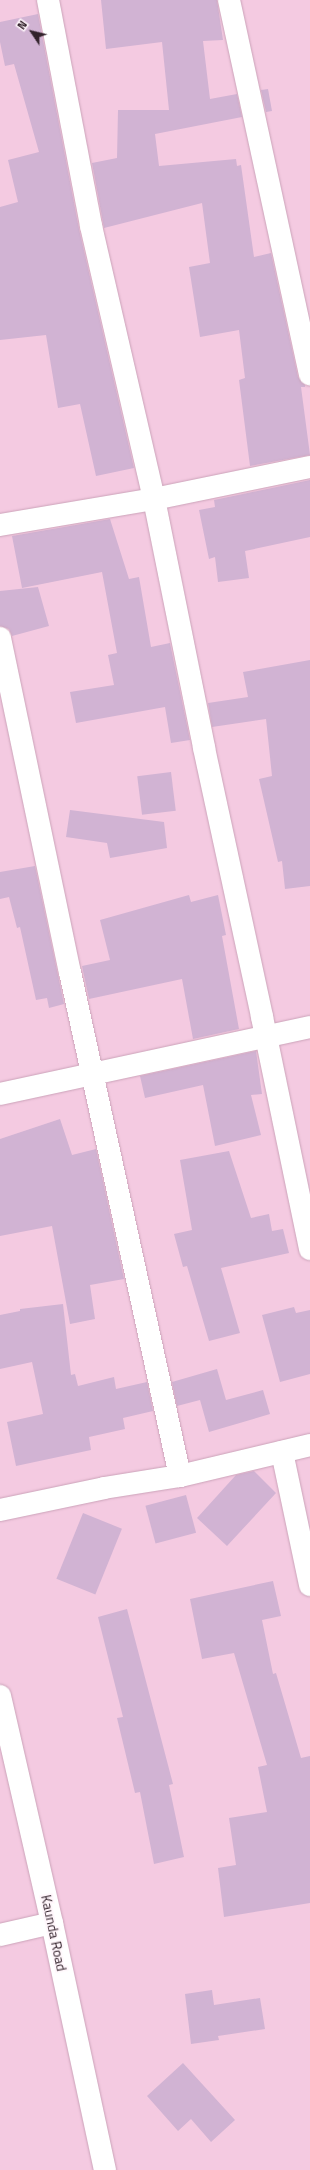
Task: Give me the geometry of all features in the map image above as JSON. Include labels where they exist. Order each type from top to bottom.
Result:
[{"type":"street","points":[[48,0],[91,226],[154,499],[204,748],[310,1249]]},
{"type":"street","points":[[229,0],[310,374]]},
{"type":"street","points":[[0,525],[154,499],[310,467]]},
{"type":"street","points":[[0,638],[92,1074],[180,1476]]},
{"type":"street","points":[[0,1094],[310,1027]]},
{"type":"street","points":[[0,1510],[104,1488],[180,1476],[310,1445]]},
{"type":"street","points":[[282,1452],[310,1585]]},
{"type":"street","name":"Kaunda Road","points":[[0,1696],[52,1923],[105,2170]]},
{"type":"street","points":[[0,1935],[52,1923]]},
{"type":"building","points":[[101,0],[217,0],[223,40],[203,41],[210,99],[237,94],[242,117],[155,134],[159,166],[236,159],[237,166],[241,165],[254,257],[271,253],[298,377],[305,385],[305,387],[301,387],[310,455],[250,466],[239,380],[245,378],[239,330],[200,337],[189,267],[210,263],[202,203],[104,228],[92,163],[117,158],[118,110],[169,110],[162,42],[106,49]]},
{"type":"building","points":[[38,14],[79,229],[134,468],[96,476],[80,404],[58,408],[46,335],[0,340],[0,207],[18,202],[8,160],[39,152],[14,64],[5,66],[0,42],[0,22]]},
{"type":"building","points":[[268,89],[272,111],[266,112],[261,90]]},
{"type":"building","points":[[310,480],[310,537],[245,551],[249,578],[218,582],[215,557],[209,559],[199,510],[215,507],[214,500]]},
{"type":"building","points":[[110,519],[129,579],[139,577],[151,647],[170,643],[190,740],[171,743],[165,707],[76,723],[70,692],[114,685],[108,655],[117,653],[102,572],[22,588],[12,536]]},
{"type":"building","points":[[38,587],[49,626],[12,636],[9,629],[0,626],[0,591]]},
{"type":"building","points":[[310,660],[310,886],[285,889],[282,861],[278,862],[259,779],[272,776],[266,719],[212,727],[208,703],[248,697],[243,672]]},
{"type":"building","points":[[171,772],[176,811],[142,815],[137,776]]},
{"type":"building","points":[[70,810],[164,822],[167,848],[110,858],[107,843],[66,837]]},
{"type":"building","points":[[35,866],[64,1004],[49,1008],[47,998],[36,1000],[20,927],[17,928],[9,897],[0,899],[0,872]]},
{"type":"building","points":[[189,895],[191,902],[218,895],[226,935],[222,936],[239,1029],[193,1039],[182,979],[89,999],[82,966],[110,960],[100,920]]},
{"type":"building","points":[[256,1051],[262,1094],[251,1095],[261,1135],[215,1146],[203,1085],[145,1098],[140,1076]]},
{"type":"building","points":[[60,1119],[72,1155],[96,1149],[124,1279],[90,1285],[95,1319],[70,1324],[52,1226],[0,1236],[0,1139]]},
{"type":"building","points":[[229,1151],[251,1218],[269,1214],[272,1231],[283,1229],[289,1253],[221,1268],[240,1333],[209,1341],[187,1266],[183,1267],[174,1234],[192,1230],[180,1160]]},
{"type":"building","points":[[63,1304],[71,1375],[75,1374],[78,1386],[114,1377],[116,1389],[147,1382],[153,1411],[123,1418],[125,1429],[89,1437],[91,1450],[16,1466],[7,1422],[43,1414],[32,1362],[0,1369],[0,1315],[20,1311],[20,1309]]},
{"type":"building","points":[[294,1307],[296,1313],[310,1310],[310,1374],[280,1382],[262,1315]]},
{"type":"building","points":[[217,1369],[226,1400],[263,1390],[270,1414],[209,1432],[200,1400],[177,1406],[172,1382]]},
{"type":"building","points":[[254,1471],[276,1493],[227,1546],[197,1518],[236,1475]]},
{"type":"building","points":[[186,1495],[196,1533],[156,1544],[145,1506]]},
{"type":"building","points":[[83,1513],[122,1529],[95,1595],[56,1579]]},
{"type":"building","points":[[273,1581],[281,1616],[262,1620],[273,1674],[276,1673],[301,1758],[310,1756],[310,1903],[224,1917],[218,1868],[236,1865],[229,1818],[267,1812],[258,1767],[267,1765],[234,1653],[202,1659],[190,1599]]},
{"type":"building","points":[[127,1609],[173,1784],[169,1785],[184,1857],[154,1864],[140,1792],[135,1793],[117,1718],[123,1717],[98,1617]]},
{"type":"building","points":[[212,1990],[214,2005],[260,1998],[265,2029],[218,2036],[219,2040],[191,2044],[185,1994]]},
{"type":"building","points":[[183,2063],[235,2120],[211,2142],[191,2119],[178,2131],[147,2096]]}]
